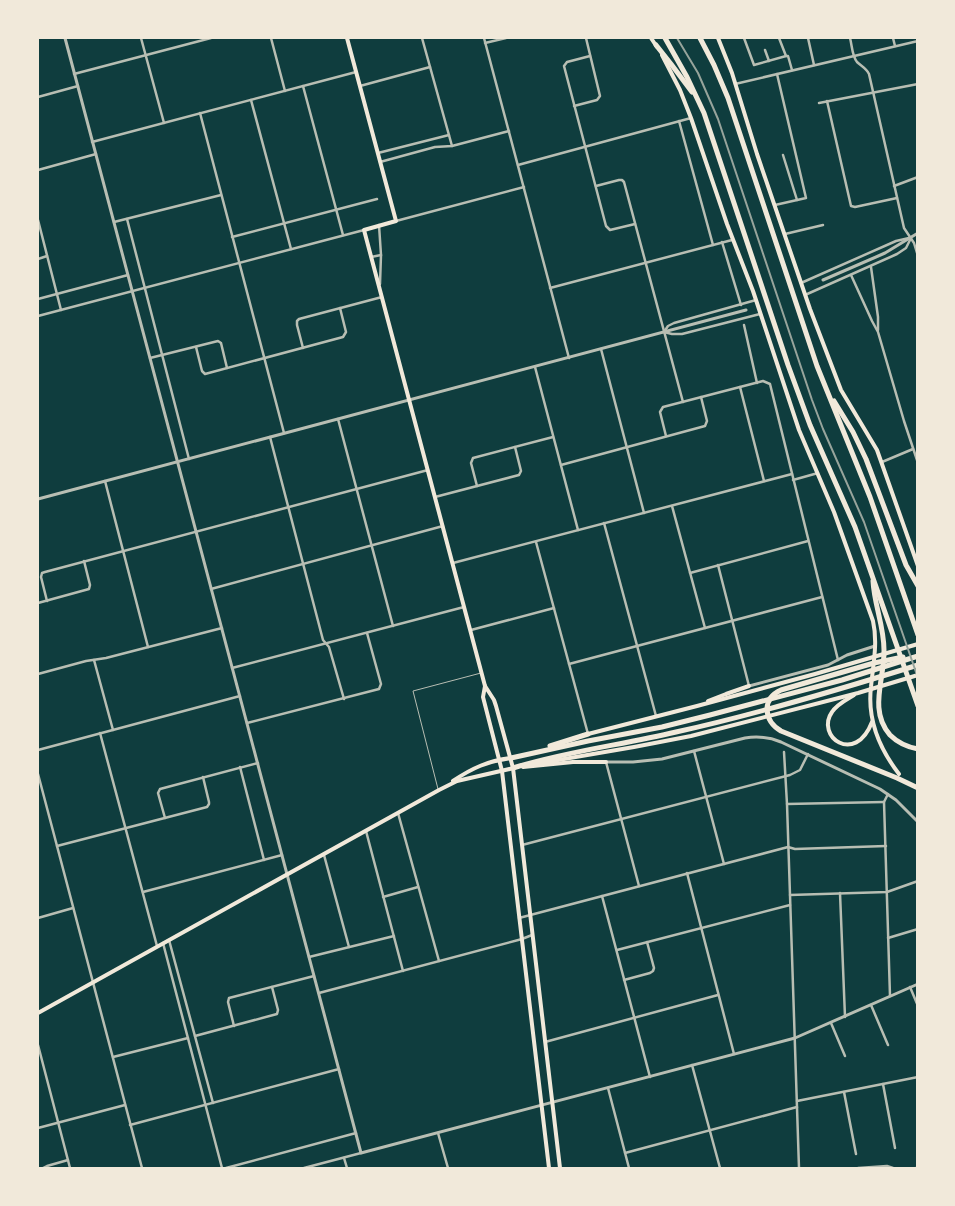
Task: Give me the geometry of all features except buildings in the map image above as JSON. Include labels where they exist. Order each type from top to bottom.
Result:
[{"type":"highway","points":[[665,38],[698,100],[711,134],[795,386],[814,434],[852,518],[918,706]]},
{"type":"highway","points":[[700,38],[728,98],[825,387],[867,490],[918,635]]},
{"type":"highway","points":[[656,45],[698,100]]},
{"type":"highway","points":[[825,387],[849,425],[864,454],[906,565],[918,586]]},
{"type":"highway","points":[[872,574],[884,648],[878,698],[881,718],[888,732],[901,744],[918,749]]},
{"type":"highway","points":[[918,656],[874,663],[781,690],[772,696],[767,706],[767,714],[772,724],[781,732],[918,788]]},
{"type":"highway","points":[[511,758],[710,715],[842,680],[918,656]]},
{"type":"highway","points":[[514,768],[573,752],[697,728],[844,689],[918,665]]},
{"type":"highway","points":[[536,752],[588,734]]},
{"type":"main road","points":[[347,38],[396,221],[364,230],[453,563],[481,673],[484,686],[483,697],[502,771],[548,1168]]},
{"type":"main road","points":[[651,38],[673,77],[691,118],[732,240],[761,313],[795,417],[834,512],[868,604],[875,628],[876,648],[870,700],[872,722],[881,748],[899,774]]},
{"type":"main road","points":[[718,38],[801,283],[841,390],[874,444],[882,462],[918,566]]},
{"type":"main road","points":[[588,734],[815,674],[918,644]]},
{"type":"main road","points":[[38,1013],[450,784],[514,768],[676,739],[858,693],[918,675]]},
{"type":"main road","points":[[484,686],[496,706],[514,768],[560,1168]]},
{"type":"main road","points":[[697,706],[750,686]]},
{"type":"main road","points":[[858,693],[832,711],[828,722],[830,733],[840,743],[856,743],[864,737],[872,722]]},
{"type":"main road","points":[[450,784],[488,762],[511,758]]},
{"type":"main road","points":[[514,768],[573,762],[606,762]]},
{"type":"street","points":[[64,38],[361,1153]]},
{"type":"street","points":[[141,38],[164,123]]},
{"type":"street","points":[[74,74],[211,38]]},
{"type":"street","points":[[271,38],[285,90]]},
{"type":"street","points":[[422,38],[452,146]]},
{"type":"street","points":[[484,38],[569,358]]},
{"type":"street","points":[[485,43],[506,38]]},
{"type":"street","points":[[574,106],[597,100],[600,96],[586,38]]},
{"type":"street","points":[[744,38],[754,65],[786,56]]},
{"type":"street","points":[[779,38],[786,56],[788,56],[792,70]]},
{"type":"street","points":[[808,38],[814,65]]},
{"type":"street","points":[[850,38],[857,62],[867,71],[904,230],[914,243],[918,256]]},
{"type":"street","points":[[893,38],[895,46]]},
{"type":"street","points":[[735,84],[918,41]]},
{"type":"street","points":[[765,50],[769,61]]},
{"type":"street","points":[[590,56],[567,62],[564,64],[564,68],[606,226],[612,230],[636,224]]},
{"type":"street","points":[[360,86],[430,67]]},
{"type":"street","points":[[92,142],[356,72]]},
{"type":"street","points":[[775,205],[806,198],[777,74]]},
{"type":"street","points":[[819,103],[918,84]]},
{"type":"street","points":[[38,97],[78,86]]},
{"type":"street","points":[[304,86],[343,235]]},
{"type":"street","points":[[251,100],[291,249]]},
{"type":"street","points":[[827,101],[852,207],[855,208],[897,198]]},
{"type":"street","points":[[200,113],[284,433]]},
{"type":"street","points":[[518,165],[691,118]]},
{"type":"street","points":[[679,121],[713,245]]},
{"type":"street","points":[[380,162],[435,147],[452,146],[509,131]]},
{"type":"street","points":[[378,153],[449,135]]},
{"type":"street","points":[[38,170],[96,154]]},
{"type":"street","points":[[783,155],[797,200]]},
{"type":"street","points":[[894,186],[918,177]]},
{"type":"street","points":[[596,186],[619,180],[625,184],[683,402]]},
{"type":"street","points":[[396,221],[524,187]]},
{"type":"street","points":[[114,222],[221,195]]},
{"type":"street","points":[[232,237],[377,199]]},
{"type":"street","points":[[127,219],[189,459]]},
{"type":"street","points":[[38,220],[61,310]]},
{"type":"street","points":[[379,225],[381,255],[380,288]]},
{"type":"street","points":[[785,234],[823,225]]},
{"type":"street","points":[[38,316],[364,230]]},
{"type":"street","points":[[823,280],[885,253],[918,233]]},
{"type":"street","points":[[805,294],[893,256],[904,250],[911,238]]},
{"type":"street","points":[[801,283],[896,241],[911,238]]},
{"type":"street","points":[[550,288],[732,240]]},
{"type":"street","points":[[722,242],[741,305]]},
{"type":"street","points":[[371,257],[381,255]]},
{"type":"street","points":[[38,258],[47,256]]},
{"type":"street","points":[[871,267],[878,317],[878,332]]},
{"type":"street","points":[[38,299],[128,275]]},
{"type":"street","points":[[851,275],[878,332],[912,449],[918,463]]},
{"type":"street","points":[[303,348],[297,325],[298,320],[382,297]]},
{"type":"street","points":[[664,332],[674,322],[756,300]]},
{"type":"street","points":[[196,347],[204,373],[264,359],[344,336],[346,332],[340,308]]},
{"type":"street","points":[[38,499],[746,310]]},
{"type":"street","points":[[664,332],[682,334],[761,313]]},
{"type":"street","points":[[744,325],[757,383]]},
{"type":"street","points":[[150,358],[219,342],[227,368]]},
{"type":"street","points":[[601,349],[644,513]]},
{"type":"street","points":[[535,367],[578,530]]},
{"type":"street","points":[[666,436],[660,414],[664,407],[763,381],[768,382],[771,386],[838,660]]},
{"type":"street","points":[[740,387],[764,481]]},
{"type":"street","points":[[561,464],[703,427],[707,421],[701,397]]},
{"type":"street","points":[[338,419],[393,626]]},
{"type":"street","points":[[270,437],[323,640],[329,647],[344,698]]},
{"type":"street","points":[[477,486],[472,463],[472,460],[475,458],[553,437]]},
{"type":"street","points":[[435,497],[519,475],[521,471],[515,447]]},
{"type":"street","points":[[882,462],[912,449]]},
{"type":"street","points":[[46,601],[41,579],[42,573],[428,470]]},
{"type":"street","points":[[793,480],[818,473]]},
{"type":"street","points":[[453,563],[792,474]]},
{"type":"street","points":[[105,481],[148,647]]},
{"type":"street","points":[[672,506],[705,628]]},
{"type":"street","points":[[604,523],[656,716]]},
{"type":"street","points":[[211,589],[443,526]]},
{"type":"street","points":[[536,541],[588,734]]},
{"type":"street","points":[[690,573],[808,541]]},
{"type":"street","points":[[38,604],[89,589],[90,585],[84,561]]},
{"type":"street","points":[[718,565],[750,686],[828,665],[852,653],[876,648]]},
{"type":"street","points":[[569,664],[822,597]]},
{"type":"street","points":[[232,668],[464,607]]},
{"type":"street","points":[[470,630],[554,608]]},
{"type":"street","points":[[38,674],[222,628]]},
{"type":"street","points":[[247,723],[378,690],[381,684],[367,632]]},
{"type":"street","points":[[94,660],[113,730]]},
{"type":"street","points":[[38,750],[240,696]]},
{"type":"street","points":[[100,733],[157,946]]},
{"type":"street","points":[[639,886],[606,762],[655,760],[740,739],[760,737],[776,740],[873,785],[899,803],[918,822]]},
{"type":"street","points":[[694,751],[724,864]]},
{"type":"street","points":[[784,752],[800,1168]]},
{"type":"street","points":[[522,845],[794,774],[800,770],[808,754]]},
{"type":"street","points":[[165,818],[158,793],[162,788],[258,763]]},
{"type":"street","points":[[240,767],[264,860]]},
{"type":"street","points":[[38,774],[39,787],[57,846],[142,1168]]},
{"type":"street","points":[[57,846],[205,807],[209,802],[203,777]]},
{"type":"street","points":[[888,794],[884,802],[890,996]]},
{"type":"street","points":[[787,804],[884,802]]},
{"type":"street","points":[[398,813],[439,961]]},
{"type":"street","points":[[366,831],[403,971]]},
{"type":"street","points":[[519,918],[788,847],[795,849],[886,846]]},
{"type":"street","points":[[324,854],[349,947]]},
{"type":"street","points":[[143,892],[282,855]]},
{"type":"street","points":[[686,873],[734,1054]]},
{"type":"street","points":[[790,895],[887,892],[918,882]]},
{"type":"street","points":[[383,897],[419,887]]},
{"type":"street","points":[[840,893],[845,1016]]},
{"type":"street","points":[[602,896],[650,1077]]},
{"type":"street","points":[[616,950],[790,905]]},
{"type":"street","points":[[38,918],[73,908]]},
{"type":"street","points":[[888,938],[918,929]]},
{"type":"street","points":[[319,993],[522,939],[533,934]]},
{"type":"street","points":[[309,958],[394,936]]},
{"type":"street","points":[[169,940],[213,1103]]},
{"type":"street","points":[[624,980],[653,971],[654,968],[647,942]]},
{"type":"street","points":[[163,943],[222,1168]]},
{"type":"street","points":[[234,1026],[228,1002],[229,998],[314,976]]},
{"type":"street","points":[[304,1168],[795,1038],[918,984]]},
{"type":"street","points":[[195,1036],[277,1014],[278,1010],[272,987]]},
{"type":"street","points":[[910,987],[918,1006]]},
{"type":"street","points":[[545,1042],[718,995]]},
{"type":"street","points":[[870,1005],[888,1045]]},
{"type":"street","points":[[831,1023],[845,1056]]},
{"type":"street","points":[[112,1057],[188,1038]]},
{"type":"street","points":[[38,1044],[70,1168]]},
{"type":"street","points":[[692,1065],[720,1168]]},
{"type":"street","points":[[130,1124],[339,1069]]},
{"type":"street","points":[[797,1101],[918,1078]]},
{"type":"street","points":[[883,1084],[894,1148]]},
{"type":"street","points":[[608,1088],[629,1168]]},
{"type":"street","points":[[844,1092],[856,1154]]},
{"type":"street","points":[[38,1128],[125,1104]]},
{"type":"street","points":[[625,1153],[797,1106]]},
{"type":"street","points":[[226,1168],[356,1133]]},
{"type":"street","points":[[438,1133],[448,1168]]},
{"type":"street","points":[[344,1158],[347,1168]]},
{"type":"street","points":[[43,1168],[68,1160]]},
{"type":"street","points":[[858,1168],[887,1166],[893,1168]]},
{"type":"lane","points":[[438,790],[413,690],[481,673]]},
{"type":"railway","points":[[677,38],[698,73],[718,119],[812,400],[864,522],[918,678]]}]
